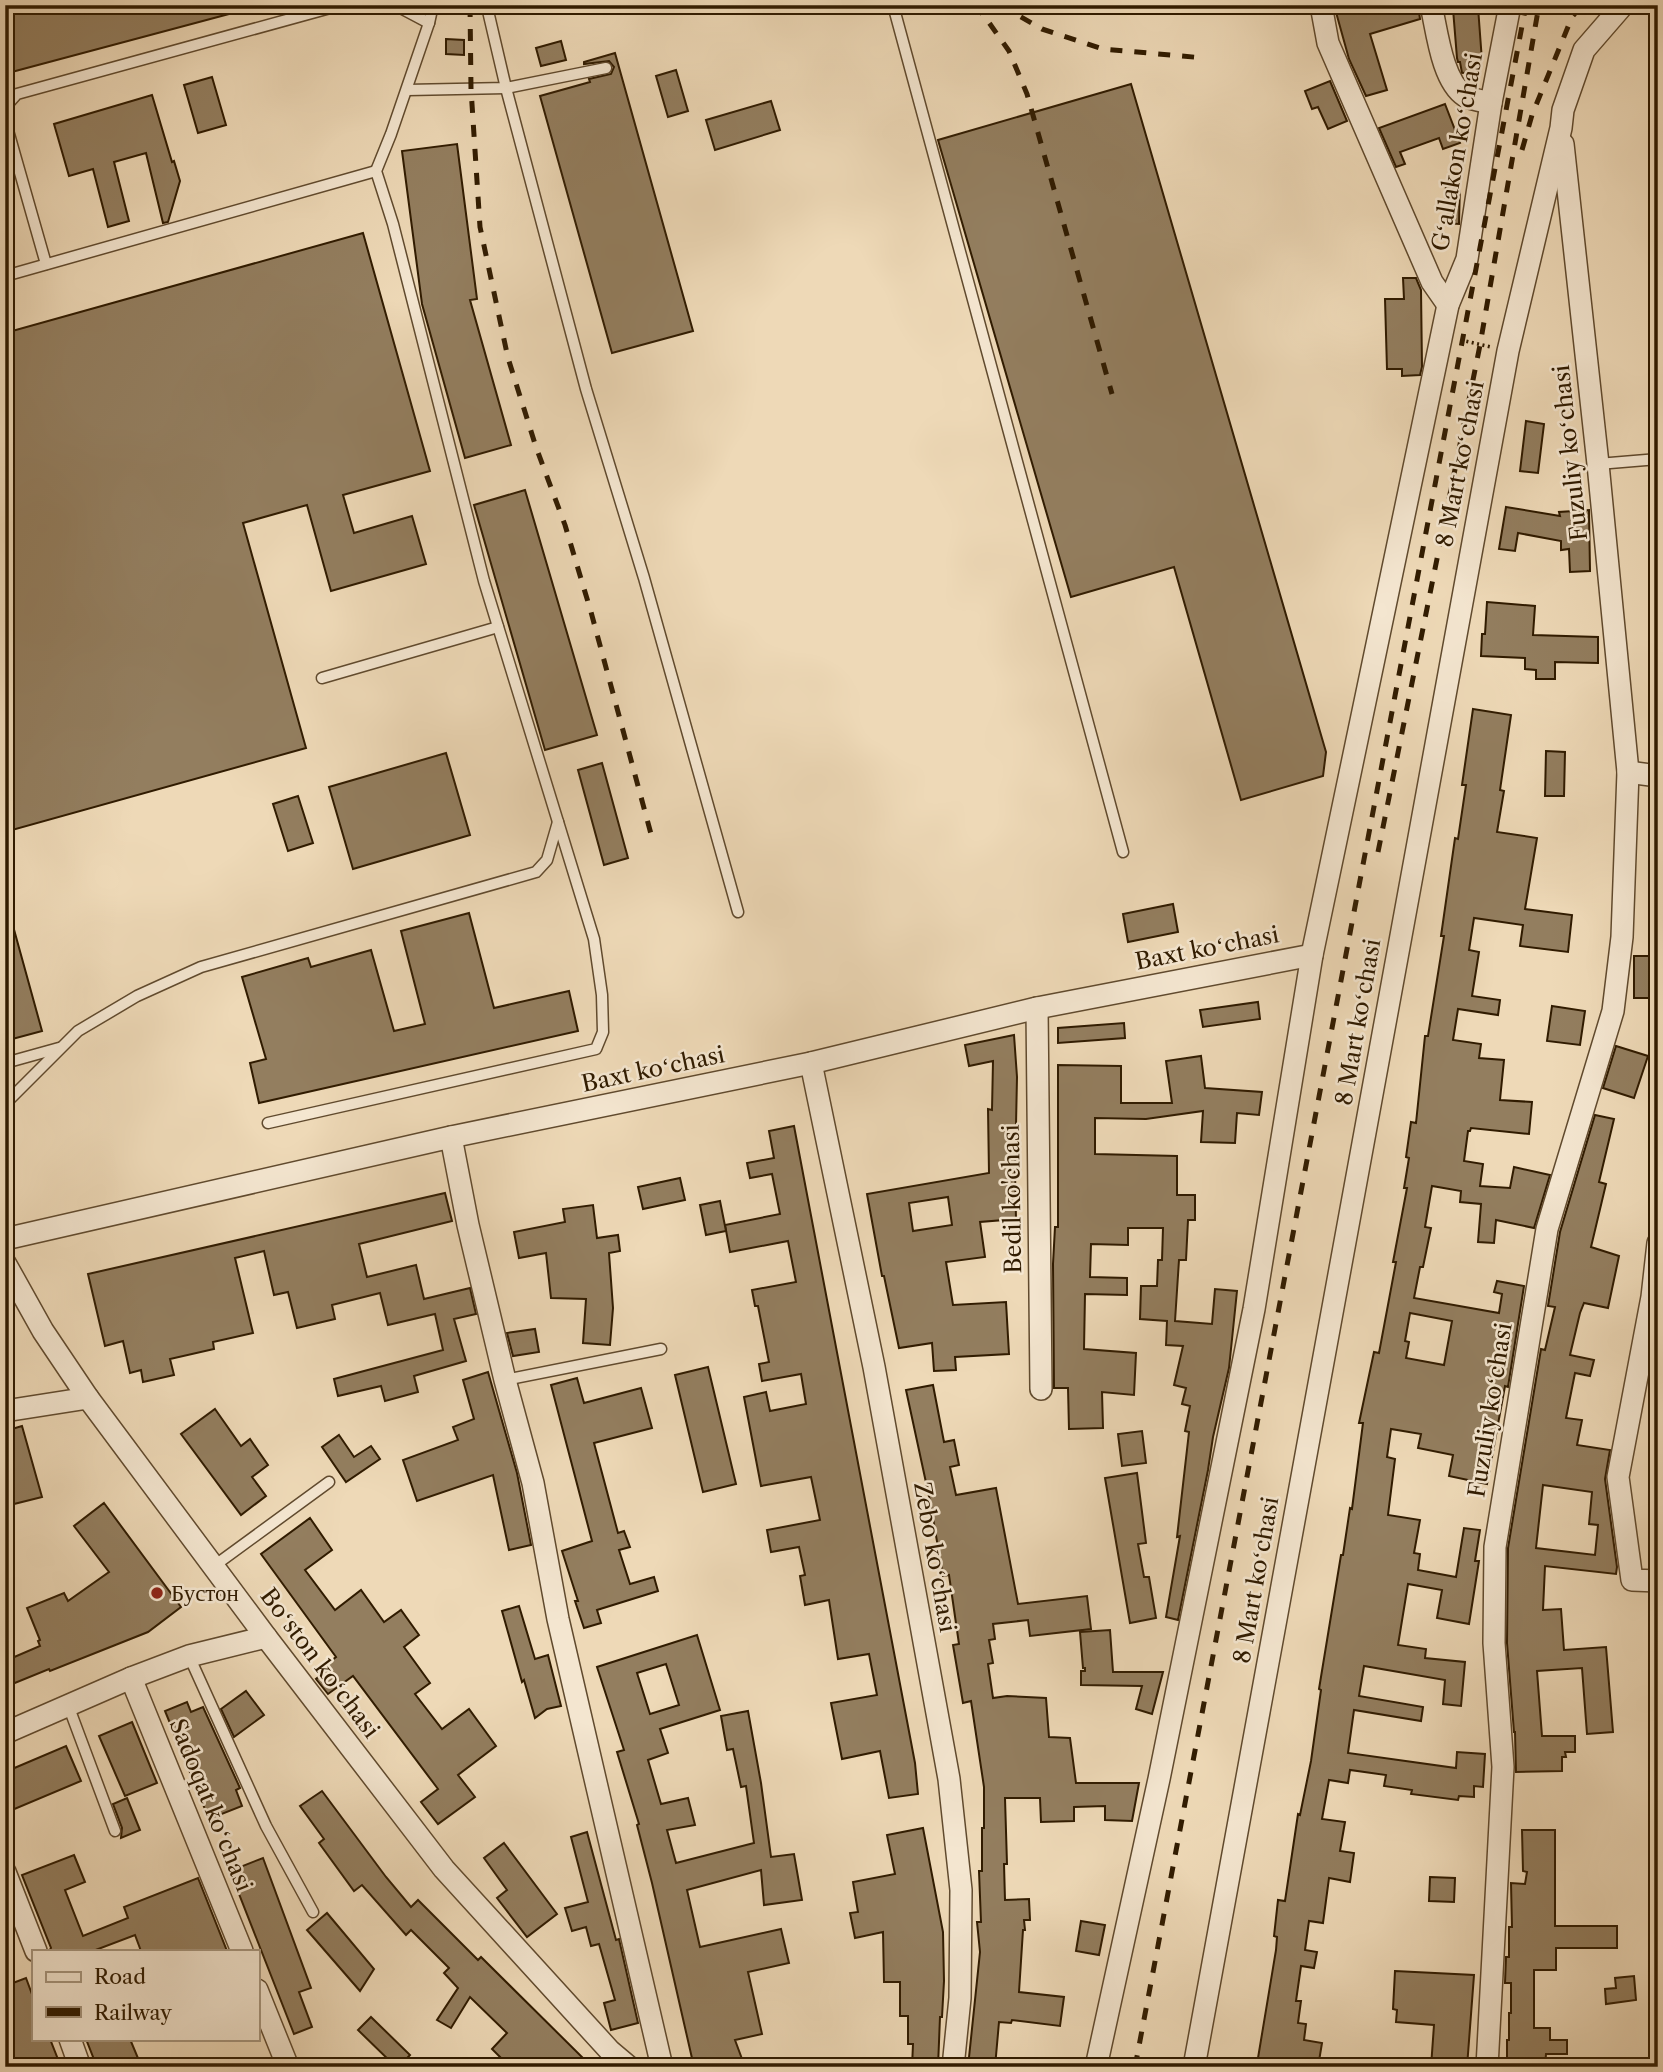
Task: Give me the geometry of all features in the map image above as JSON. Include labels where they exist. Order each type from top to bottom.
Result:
[{"type":"street","points":[[1321,5],[1328,43],[1432,282],[1448,305]]},
{"type":"street","points":[[1431,5],[1444,63],[1452,82],[1467,97],[1491,103]]},
{"type":"street","name":"Gʻallakon koʻchasi","points":[[1096,2067],[1162,1765],[1254,1309],[1312,955],[1448,305],[1467,259],[1491,103],[1510,5]]},
{"type":"street","name":"8 Mart koʻchasi","points":[[1194,2067],[1508,351],[1563,110],[1584,50],[1623,5]]},
{"type":"street","name":"Fuzuliy koʻchasi","points":[[1487,2067],[1503,1767],[1494,1643],[1495,1547],[1547,1229],[1613,1011],[1622,937],[1628,772],[1561,128]]},
{"type":"street","points":[[1628,772],[1658,776]]},
{"type":"street","name":"Baxt koʻchasi","points":[[5,1239],[451,1137],[811,1063],[1037,1008],[1312,955]]},
{"type":"street","name":"Bedil ko'chasi","points":[[1037,1008],[1041,1389]]},
{"type":"street","name":"Zebo koʻchasi","points":[[811,1063],[874,1367],[949,1779],[961,1890],[960,1998],[953,2067]]},
{"type":"street","points":[[451,1137],[468,1225],[533,1483],[558,1619],[662,2067]]},
{"type":"street","points":[[1658,1243],[1651,1336],[1618,1477],[1632,1580],[1658,1581]]},
{"type":"street","name":"Boʻston koʻchasi","points":[[5,1263],[44,1331],[88,1398],[266,1637],[444,1869],[610,2051],[629,2067]]},
{"type":"street","points":[[5,1411],[88,1398]]},
{"type":"street","points":[[5,1733],[189,1656],[266,1637]]},
{"type":"street","name":"Sadoqat koʻchasi","points":[[131,1678],[242,1950]]},
{"type":"street","points":[[5,1872],[36,1950]]},
{"type":"street","points":[[259,1995],[288,2067]]},
{"type":"street","points":[[69,2040],[80,2067]]},
{"type":"lane","points":[[46,264],[7,127],[8,104],[18,94],[341,5]]},
{"type":"lane","points":[[395,5],[429,23]]},
{"type":"lane","points":[[268,1123],[596,1049],[603,1032],[602,995],[594,939],[484,581],[393,223],[376,171],[407,90],[433,5]]},
{"type":"lane","points":[[893,5],[1123,852]]},
{"type":"lane","points":[[488,11],[586,389],[648,591],[738,912]]},
{"type":"lane","points":[[407,90],[506,88],[606,68]]},
{"type":"lane","points":[[5,276],[376,171]]},
{"type":"lane","points":[[1598,464],[1658,459]]},
{"type":"lane","points":[[322,678],[498,627]]},
{"type":"lane","points":[[5,1104],[78,1031],[136,996],[201,967],[536,872],[547,860],[558,822]]},
{"type":"lane","points":[[5,1063],[61,1047]]},
{"type":"lane","points":[[505,1380],[661,1349]]},
{"type":"lane","points":[[214,1566],[328,1482]]},
{"type":"lane","points":[[189,1656],[266,1826],[313,1912]]},
{"type":"lane","points":[[68,1705],[115,1831]]},
{"type":"path","points":[[1442,336],[1508,351]]},
{"type":"building","points":[[5,5],[243,5],[244,10],[8,73],[5,63]]},
{"type":"building","points":[[1334,5],[1418,5],[1420,19],[1370,34],[1387,90],[1366,96],[1349,59]]},
{"type":"building","points":[[1478,7],[1482,61],[1474,61],[1475,72],[1462,73],[1457,58],[1453,9]]},
{"type":"building","points":[[446,39],[464,40],[464,55],[446,54]]},
{"type":"building","points":[[561,41],[566,60],[541,66],[536,48]]},
{"type":"building","points":[[615,53],[693,331],[612,353],[540,96],[611,74],[614,67],[609,61],[584,62]]},
{"type":"building","points":[[676,70],[688,111],[668,117],[656,76]]},
{"type":"building","points":[[212,77],[226,125],[198,133],[184,85]]},
{"type":"building","points":[[1330,81],[1347,121],[1328,129],[1318,107],[1312,109],[1305,91]]},
{"type":"building","points":[[1131,84],[1326,752],[1323,776],[1241,800],[1174,567],[1071,597],[938,140]]},
{"type":"building","points":[[152,95],[180,181],[168,222],[163,223],[146,153],[114,162],[129,221],[108,227],[93,169],[69,176],[54,124]]},
{"type":"building","points":[[771,101],[780,130],[715,150],[706,120]]},
{"type":"building","points":[[1445,104],[1460,143],[1443,149],[1439,138],[1400,152],[1405,164],[1396,167],[1379,128]]},
{"type":"building","points":[[457,144],[477,299],[470,300],[511,445],[465,458],[422,304],[402,151]]},
{"type":"building","points":[[1446,181],[1460,182],[1459,224],[1445,223]]},
{"type":"building","points":[[363,233],[430,471],[343,495],[354,533],[412,516],[426,564],[331,591],[307,505],[243,523],[306,748],[5,832],[5,333]]},
{"type":"building","points":[[1403,278],[1416,278],[1421,290],[1420,375],[1402,376],[1402,369],[1387,369],[1385,299],[1404,299]]},
{"type":"building","points":[[1526,421],[1544,424],[1538,473],[1520,471]]},
{"type":"building","points":[[525,490],[597,735],[545,750],[474,505]]},
{"type":"building","points":[[1506,507],[1560,516],[1559,512],[1589,510],[1590,571],[1570,572],[1569,549],[1561,550],[1561,541],[1518,533],[1515,551],[1499,549]]},
{"type":"building","points":[[1487,602],[1535,606],[1533,635],[1598,637],[1598,663],[1555,662],[1555,679],[1536,679],[1536,670],[1525,669],[1525,658],[1481,656]]},
{"type":"building","points":[[1473,709],[1511,715],[1497,832],[1537,838],[1525,909],[1572,915],[1568,952],[1520,946],[1523,925],[1474,918],[1469,950],[1479,952],[1472,996],[1500,1000],[1498,1015],[1458,1009],[1453,1040],[1481,1044],[1479,1058],[1504,1060],[1500,1100],[1532,1102],[1529,1134],[1471,1128],[1468,1131],[1464,1161],[1483,1164],[1480,1186],[1510,1188],[1514,1167],[1550,1175],[1534,1228],[1496,1220],[1494,1243],[1478,1242],[1481,1204],[1460,1202],[1461,1191],[1432,1186],[1425,1227],[1431,1228],[1414,1298],[1499,1313],[1502,1294],[1494,1292],[1497,1281],[1524,1286],[1508,1387],[1505,1386],[1487,1484],[1449,1476],[1453,1455],[1418,1448],[1421,1434],[1391,1429],[1387,1457],[1395,1459],[1388,1515],[1420,1520],[1414,1553],[1420,1554],[1418,1570],[1456,1577],[1464,1528],[1480,1530],[1475,1561],[1479,1561],[1469,1624],[1437,1618],[1442,1590],[1408,1584],[1398,1645],[1426,1649],[1425,1658],[1465,1662],[1461,1706],[1443,1704],[1445,1680],[1364,1666],[1359,1696],[1423,1707],[1421,1721],[1354,1710],[1348,1753],[1456,1768],[1457,1752],[1485,1754],[1483,1787],[1474,1786],[1474,1797],[1459,1796],[1458,1800],[1411,1794],[1412,1790],[1384,1786],[1386,1775],[1350,1770],[1348,1783],[1329,1780],[1322,1819],[1345,1822],[1340,1851],[1354,1853],[1350,1882],[1329,1878],[1323,1923],[1309,1921],[1305,1950],[1317,1952],[1314,1968],[1301,1966],[1296,2001],[1301,2001],[1298,2023],[1306,2024],[1304,2040],[1322,2043],[1318,2067],[1312,2067],[1258,2058],[1276,1950],[1277,1937],[1274,1936],[1278,1900],[1285,1901],[1298,1814],[1300,1815],[1311,1761],[1319,1689],[1341,1555],[1350,1508],[1352,1509],[1363,1423],[1359,1423],[1374,1352],[1379,1353],[1396,1262],[1393,1262],[1407,1188],[1404,1188],[1409,1158],[1406,1157],[1411,1122],[1416,1123],[1425,1036],[1428,1036],[1444,936],[1441,936],[1455,838],[1458,839],[1466,785],[1462,785]],"holes":[[[1410,1313],[1452,1321],[1444,1365],[1406,1358],[1409,1342],[1405,1341]]]},
{"type":"building","points":[[1546,751],[1565,752],[1564,796],[1545,796]]},
{"type":"building","points":[[446,753],[470,835],[353,869],[329,787]]},
{"type":"building","points":[[602,763],[628,858],[604,865],[578,770]]},
{"type":"building","points":[[298,796],[313,843],[288,851],[273,804]]},
{"type":"building","points":[[1173,904],[1178,932],[1128,942],[1123,914]]},
{"type":"building","points":[[469,913],[494,1008],[569,991],[578,1031],[259,1103],[250,1063],[266,1059],[242,977],[308,958],[311,967],[371,950],[394,1031],[425,1024],[401,931]]},
{"type":"building","points":[[10,915],[42,1031],[5,1041],[5,916]]},
{"type":"building","points":[[1634,956],[1658,956],[1658,998],[1634,998]]},
{"type":"building","points":[[1258,1002],[1260,1019],[1203,1027],[1200,1010]]},
{"type":"building","points":[[1552,1006],[1585,1011],[1580,1045],[1547,1041]]},
{"type":"building","points":[[1124,1023],[1125,1038],[1058,1043],[1058,1028]]},
{"type":"building","points":[[1014,1035],[1017,1077],[1016,1219],[980,1222],[985,1257],[946,1262],[953,1305],[1006,1302],[1009,1354],[955,1357],[956,1370],[934,1371],[932,1343],[899,1348],[867,1194],[989,1173],[988,1109],[992,1110],[993,1061],[969,1066],[965,1045]],"holes":[[[948,1197],[952,1225],[913,1231],[909,1203]]]},
{"type":"building","points":[[1616,1046],[1648,1056],[1634,1098],[1603,1088]]},
{"type":"building","points":[[1201,1056],[1205,1088],[1262,1092],[1259,1115],[1237,1113],[1235,1143],[1201,1142],[1203,1111],[1146,1119],[1095,1118],[1095,1154],[1177,1156],[1177,1195],[1195,1195],[1195,1220],[1188,1220],[1186,1260],[1179,1260],[1175,1321],[1212,1324],[1215,1289],[1237,1291],[1229,1368],[1178,1620],[1166,1617],[1180,1536],[1177,1537],[1189,1432],[1185,1431],[1190,1406],[1182,1404],[1186,1388],[1174,1385],[1183,1346],[1166,1345],[1167,1321],[1140,1319],[1141,1286],[1157,1286],[1158,1260],[1162,1260],[1163,1228],[1128,1228],[1128,1245],[1091,1244],[1090,1277],[1127,1278],[1127,1295],[1085,1294],[1084,1349],[1136,1353],[1134,1395],[1102,1392],[1103,1428],[1069,1429],[1068,1388],[1054,1388],[1053,1264],[1055,1227],[1058,1227],[1058,1065],[1121,1066],[1121,1103],[1172,1103],[1166,1061]]},
{"type":"building","points":[[1595,1115],[1614,1119],[1599,1182],[1606,1184],[1591,1247],[1619,1256],[1608,1308],[1584,1303],[1580,1313],[1570,1355],[1594,1360],[1590,1376],[1575,1373],[1566,1418],[1582,1420],[1577,1445],[1610,1450],[1605,1479],[1616,1574],[1545,1566],[1543,1610],[1561,1609],[1564,1650],[1606,1647],[1613,1732],[1587,1734],[1582,1668],[1537,1671],[1542,1736],[1575,1736],[1575,1752],[1565,1752],[1566,1757],[1562,1757],[1562,1771],[1516,1772],[1507,1643],[1508,1548],[1541,1349],[1545,1350],[1555,1307],[1548,1306],[1560,1232]],"holes":[[[1543,1485],[1592,1492],[1589,1524],[1598,1525],[1595,1555],[1536,1548]]]},
{"type":"building","points":[[794,1126],[915,1763],[918,1794],[889,1798],[880,1751],[842,1759],[831,1703],[877,1695],[869,1654],[838,1659],[829,1600],[805,1605],[800,1576],[805,1575],[799,1547],[771,1552],[767,1530],[820,1520],[811,1477],[761,1486],[744,1397],[766,1392],[770,1411],[806,1404],[801,1374],[762,1381],[759,1364],[769,1362],[758,1306],[755,1306],[752,1290],[796,1282],[788,1241],[730,1252],[725,1225],[780,1214],[772,1174],[750,1178],[747,1163],[774,1158],[769,1131]]},
{"type":"building","points":[[680,1178],[685,1200],[643,1209],[638,1187]]},
{"type":"building","points":[[445,1193],[452,1221],[359,1244],[367,1277],[416,1265],[424,1299],[470,1288],[476,1314],[454,1319],[466,1361],[414,1376],[418,1392],[385,1401],[381,1386],[338,1396],[334,1379],[443,1350],[435,1314],[388,1325],[380,1293],[332,1305],[335,1319],[297,1328],[288,1292],[274,1295],[264,1251],[235,1258],[253,1333],[213,1342],[214,1349],[170,1359],[174,1375],[143,1382],[141,1370],[130,1373],[123,1341],[105,1346],[88,1274]]},
{"type":"building","points":[[720,1201],[726,1231],[706,1235],[700,1205]]},
{"type":"building","points":[[593,1205],[597,1238],[618,1235],[620,1251],[609,1253],[613,1308],[610,1345],[583,1343],[586,1299],[551,1298],[546,1253],[519,1258],[514,1232],[565,1222],[563,1209]]},
{"type":"building","points":[[535,1329],[539,1352],[513,1356],[507,1333]]},
{"type":"building","points":[[708,1367],[736,1484],[703,1492],[675,1375]]},
{"type":"building","points":[[488,1372],[517,1473],[531,1545],[509,1550],[493,1475],[417,1501],[403,1460],[458,1440],[453,1427],[474,1419],[463,1380]]},
{"type":"building","points":[[577,1378],[584,1403],[641,1388],[652,1428],[594,1443],[618,1533],[624,1531],[630,1547],[619,1550],[630,1584],[654,1577],[658,1591],[597,1610],[601,1623],[584,1628],[562,1551],[592,1541],[551,1385]]},
{"type":"building","points":[[933,1385],[944,1442],[954,1440],[959,1465],[950,1467],[956,1495],[996,1488],[1018,1604],[1087,1596],[1091,1629],[1030,1636],[1028,1620],[993,1624],[995,1639],[989,1640],[993,1663],[988,1664],[993,1698],[1046,1698],[1049,1737],[1070,1738],[1076,1783],[1139,1783],[1132,1821],[1105,1820],[1105,1806],[1074,1807],[1074,1821],[1041,1822],[1040,1798],[1005,1798],[1005,1900],[1029,1899],[1030,1920],[1024,1920],[1019,1992],[1064,1997],[1060,2026],[1012,2020],[1011,2023],[999,2022],[995,2067],[968,2067],[980,1952],[977,1922],[981,1922],[979,1871],[982,1871],[984,1787],[971,1701],[963,1703],[953,1645],[959,1644],[949,1575],[943,1576],[906,1390]]},
{"type":"building","points":[[215,1409],[241,1446],[250,1439],[268,1465],[252,1477],[266,1496],[241,1515],[181,1434]]},
{"type":"building","points":[[22,1426],[42,1497],[14,1504],[5,1473],[5,1431]]},
{"type":"building","points":[[1142,1431],[1146,1463],[1122,1466],[1118,1434]]},
{"type":"building","points":[[339,1435],[354,1457],[371,1446],[380,1459],[346,1482],[322,1447]]},
{"type":"building","points":[[1137,1473],[1146,1543],[1138,1544],[1144,1577],[1149,1577],[1156,1618],[1130,1623],[1105,1478]]},
{"type":"building","points":[[104,1503],[181,1607],[148,1632],[5,1687],[5,1661],[40,1646],[27,1608],[64,1593],[68,1601],[109,1572],[74,1526]]},
{"type":"building","points":[[310,1518],[332,1550],[305,1570],[335,1610],[361,1590],[384,1622],[401,1610],[419,1635],[404,1647],[430,1683],[415,1694],[442,1729],[469,1709],[496,1746],[458,1775],[475,1797],[438,1824],[421,1802],[438,1789],[353,1676],[328,1694],[316,1679],[322,1674],[319,1670],[336,1657],[261,1554]]},
{"type":"building","points":[[519,1606],[535,1659],[548,1655],[561,1706],[547,1709],[535,1718],[502,1611]]},
{"type":"building","points":[[1110,1630],[1113,1672],[1163,1672],[1152,1714],[1136,1709],[1142,1686],[1081,1685],[1081,1671],[1085,1671],[1085,1668],[1080,1632]]},
{"type":"building","points":[[697,1635],[720,1710],[660,1729],[668,1753],[648,1760],[661,1804],[688,1798],[695,1825],[667,1830],[676,1863],[754,1843],[746,1786],[741,1787],[733,1749],[727,1750],[721,1716],[748,1711],[771,1857],[794,1854],[802,1900],[764,1905],[761,1870],[687,1890],[700,1947],[781,1929],[789,1963],[748,1972],[762,2034],[735,2040],[745,2067],[694,2067],[637,1825],[639,1824],[617,1752],[624,1750],[597,1667]],"holes":[[[666,1664],[679,1705],[650,1714],[637,1673]]]},
{"type":"building","points":[[246,1691],[264,1715],[234,1737],[221,1709]]},
{"type":"building","points":[[187,1702],[191,1712],[203,1707],[240,1788],[236,1790],[242,1806],[209,1819],[165,1711]]},
{"type":"building","points":[[132,1722],[157,1783],[125,1796],[99,1736]]},
{"type":"building","points":[[66,1746],[81,1781],[5,1813],[5,1772]]},
{"type":"building","points":[[322,1791],[411,1907],[418,1900],[478,1960],[481,1957],[592,2067],[510,2067],[492,2049],[507,2033],[470,1997],[451,2028],[437,2020],[458,1988],[444,1973],[449,1968],[411,1930],[406,1935],[362,1885],[354,1891],[319,1843],[324,1839],[300,1806]]},
{"type":"building","points":[[127,1798],[140,1830],[121,1838],[122,1828],[113,1804]]},
{"type":"building","points":[[923,1828],[943,1932],[944,1981],[938,2067],[912,2067],[913,2044],[908,2044],[908,2016],[900,2016],[900,1982],[884,1982],[883,1932],[855,1938],[850,1913],[858,1912],[853,1882],[895,1874],[887,1835]]},
{"type":"building","points":[[1522,1830],[1555,1830],[1555,1926],[1617,1926],[1617,1948],[1556,1948],[1556,1970],[1534,1970],[1534,2028],[1550,2028],[1550,2040],[1567,2040],[1567,2054],[1546,2054],[1545,2067],[1507,2067],[1511,1983],[1505,1983],[1506,1957],[1509,1957],[1509,1927],[1512,1927],[1511,1883],[1525,1884],[1527,1872],[1523,1871]]},
{"type":"building","points":[[587,1832],[616,1940],[619,1939],[638,2023],[611,2030],[604,2003],[615,2000],[599,1944],[591,1946],[586,1927],[572,1931],[565,1908],[588,1902],[571,1837]]},
{"type":"building","points":[[504,1843],[557,1914],[527,1937],[497,1898],[507,1890],[484,1858]]},
{"type":"building","points":[[74,1855],[85,1882],[65,1890],[83,1936],[128,1918],[124,1907],[198,1878],[227,1950],[141,1950],[135,1935],[96,1950],[50,1950],[22,1875]]},
{"type":"building","points":[[263,1858],[311,1988],[299,1992],[312,2027],[294,2034],[230,1871]]},
{"type":"building","points":[[1430,1877],[1455,1878],[1454,1902],[1429,1901]]},
{"type":"building","points":[[327,1913],[374,1969],[360,1991],[307,1930]]},
{"type":"building","points":[[1081,1921],[1105,1925],[1099,1955],[1076,1951]]},
{"type":"building","points":[[1395,1971],[1474,1975],[1467,2067],[1431,2067],[1434,2025],[1396,2022],[1397,2010],[1393,2009]]},
{"type":"building","points":[[1634,1976],[1636,2000],[1606,2004],[1605,1989],[1616,1988],[1615,1978]]},
{"type":"building","points":[[26,1978],[32,1994],[32,2040],[50,2040],[61,2067],[5,2067],[5,1986]]},
{"type":"building","points":[[371,2017],[410,2055],[399,2067],[358,2030]]},
{"type":"building","points":[[86,2040],[130,2040],[140,2063],[132,2067],[97,2067]]},
{"type":"railway","points":[[470,5],[471,89],[480,227],[508,358],[536,447],[565,525],[651,834]]},
{"type":"railway","points":[[974,5],[1009,51],[1027,94],[1112,394]]},
{"type":"railway","points":[[1000,5],[1042,29],[1103,49],[1204,58]]},
{"type":"railway","points":[[1135,2067],[1526,5]]},
{"type":"railway","points":[[1378,852],[1480,345],[1539,5]]},
{"type":"railway","points":[[1522,150],[1532,115],[1572,17],[1582,5]]},
{"type":"place","name":"Бустон","points":[[157,1593]]}]
